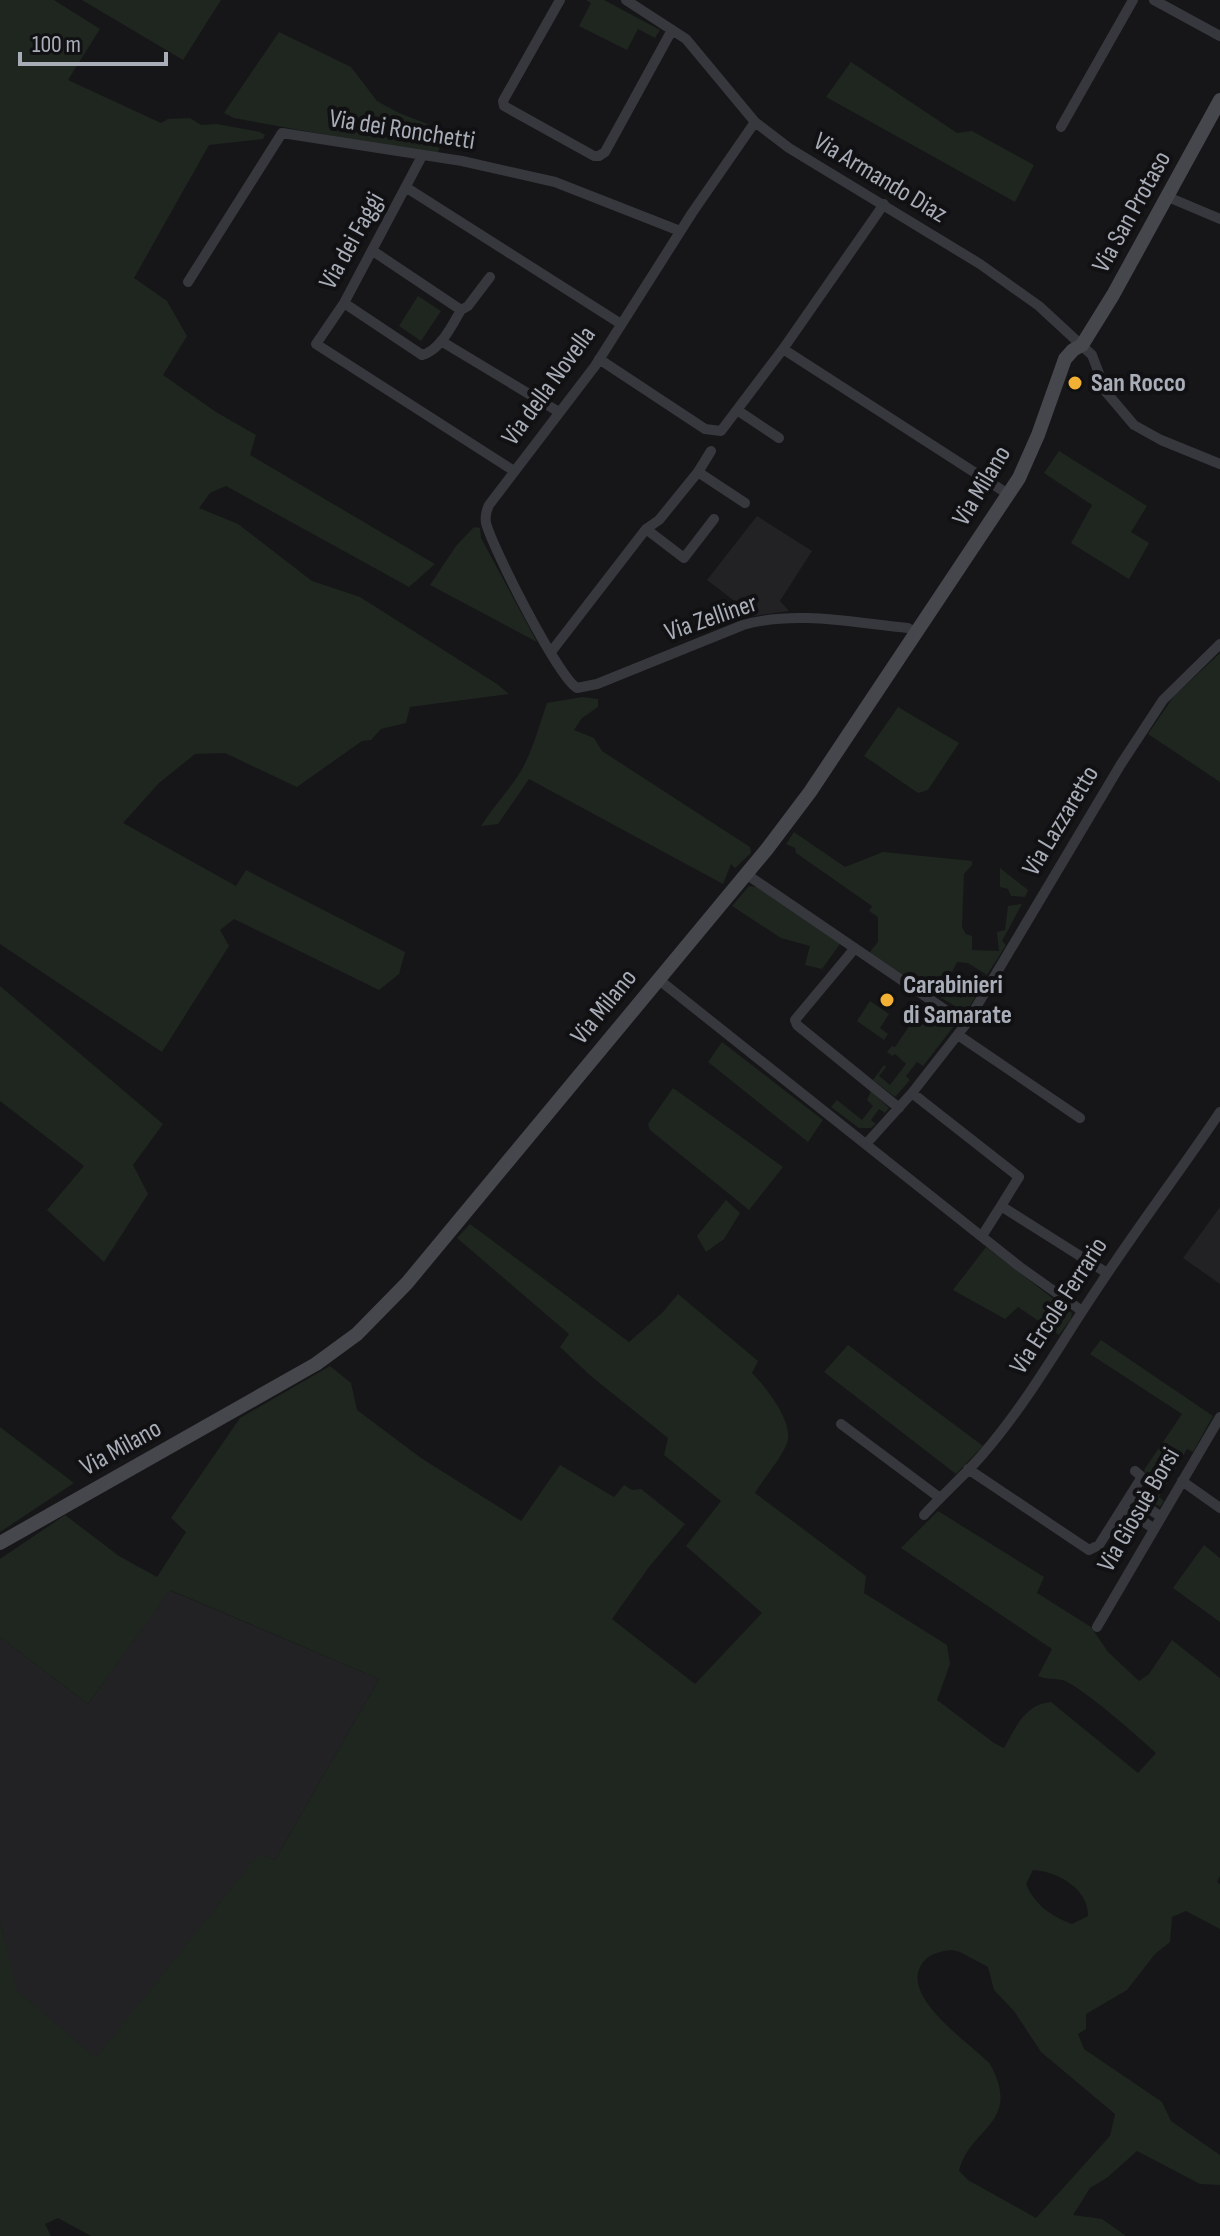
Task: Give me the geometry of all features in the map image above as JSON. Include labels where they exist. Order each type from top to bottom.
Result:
[{"type":"street","points":[[560,0],[503,101],[504,106],[594,156],[605,152],[672,30]]},
{"type":"street","name":"Via Armando Diaz","points":[[626,0],[693,47],[755,122],[812,164],[884,204],[1002,278],[1082,345]]},
{"type":"street","points":[[1061,127],[1133,0]]},
{"type":"street","points":[[1154,0],[1220,36]]},
{"type":"street","name":"Via San Protaso","points":[[1082,345],[1220,100]]},
{"type":"street","name":"Via della Novella","points":[[573,686],[551,652],[497,550],[486,521],[489,505],[599,359],[680,231],[755,122]]},
{"type":"street","name":"Via dei Ronchetti","points":[[188,282],[282,133],[462,161],[555,182],[680,231]]},
{"type":"street","name":"Via dei Faggi","points":[[422,156],[344,303],[316,344],[514,471]]},
{"type":"street","points":[[407,188],[621,324]]},
{"type":"street","points":[[1168,197],[1220,219]]},
{"type":"street","points":[[599,359],[705,429],[721,431],[783,349],[884,204]]},
{"type":"street","points":[[373,251],[461,310]]},
{"type":"street","points":[[344,303],[422,355],[428,354],[490,277]]},
{"type":"street","points":[[441,341],[559,412]]},
{"type":"street","points":[[1082,345],[1092,355],[1106,392],[1134,425],[1161,440],[1220,464]]},
{"type":"street","name":"Via Milano","points":[[0,1543],[301,1373],[357,1334],[407,1283],[746,874],[810,792],[1008,494],[1029,457],[1065,359],[1082,345]]},
{"type":"street","points":[[783,349],[1008,494]]},
{"type":"street","points":[[737,410],[779,438]]},
{"type":"street","points":[[551,652],[646,529],[659,520],[698,472],[711,451]]},
{"type":"street","points":[[698,472],[745,503]]},
{"type":"street","points":[[646,529],[684,558],[714,519]]},
{"type":"street","name":"Via Zelliner","points":[[573,686],[582,688],[597,684],[762,620],[824,620],[908,628],[917,633]]},
{"type":"street","name":"Via Lazzaretto","points":[[866,1144],[912,1093],[966,1024],[1121,764],[1163,700],[1220,644]]},
{"type":"street","points":[[746,874],[966,1024]]},
{"type":"street","points":[[855,948],[795,1020],[797,1025],[899,1108]]},
{"type":"street","points":[[658,979],[982,1236],[1082,1311]]},
{"type":"street","points":[[958,1035],[1080,1118]]},
{"type":"street","points":[[912,1093],[1019,1177],[982,1236]]},
{"type":"street","name":"Via Ercole Ferrario","points":[[924,1515],[983,1455],[1018,1408],[1065,1342],[1107,1273],[1220,1112]]},
{"type":"street","points":[[1001,1206],[1107,1273]]},
{"type":"street","name":"Via Giosuè Borsi","points":[[1097,1627],[1219,1421]]},
{"type":"street","points":[[841,1424],[940,1498]]},
{"type":"street","points":[[968,1469],[1089,1550],[1099,1545],[1142,1477],[1135,1471]]},
{"type":"street","points":[[1182,1481],[1220,1508]]},
{"type":"street","points":[[1130,1496],[1160,1516]]},
{"type":"street","points":[[1123,1508],[1153,1528]]},
{"type":"shaded area","points":[[0,0],[54,0],[100,29],[68,80],[161,123],[168,119],[190,118],[201,125],[217,124],[265,135],[263,139],[209,145],[134,278],[167,301],[187,336],[163,375],[256,435],[250,455],[435,564],[409,587],[226,486],[210,493],[199,508],[238,524],[312,581],[360,597],[509,694],[410,707],[406,723],[381,729],[371,740],[362,741],[297,787],[225,753],[195,754],[159,783],[123,823],[236,886],[246,870],[405,952],[399,974],[379,990],[234,919],[220,930],[229,946],[162,1052],[0,944]]},
{"type":"shaded area","points":[[82,0],[221,0],[183,60]]},
{"type":"shaded area","points":[[586,0],[604,0],[660,30],[655,38],[638,29],[627,50],[579,26],[591,3]]},
{"type":"shaded area","points":[[279,32],[351,67],[377,101],[446,131],[437,155],[234,118],[224,113]]},
{"type":"shaded area","points":[[851,62],[957,133],[972,131],[1034,165],[1015,202],[826,97]]},
{"type":"shaded area","points":[[418,296],[441,311],[421,341],[399,326]]},
{"type":"shaded area","points":[[1059,451],[1147,506],[1131,532],[1149,543],[1129,579],[1071,543],[1092,505],[1044,473]]},
{"type":"shaded area","points":[[757,516],[812,551],[780,601],[789,611],[754,616],[707,580]]},
{"type":"shaded area","points":[[474,527],[480,528],[481,538],[537,642],[430,585],[456,546]]},
{"type":"shaded area","points":[[1220,653],[1220,782],[1148,734],[1174,696]]},
{"type":"shaded area","points":[[582,697],[598,699],[598,707],[582,718],[574,730],[594,738],[602,751],[750,847],[751,853],[735,868],[731,864],[723,884],[529,779],[498,824],[481,826],[525,762],[547,703]]},
{"type":"shaded area","points":[[898,707],[959,743],[928,790],[918,793],[864,756]]},
{"type":"shaded area","points":[[794,832],[845,867],[883,852],[972,861],[964,874],[962,927],[966,934],[972,936],[972,950],[999,951],[997,932],[1005,930],[1008,906],[1022,904],[1002,941],[1006,945],[987,975],[968,963],[957,962],[950,976],[944,972],[934,985],[946,994],[950,991],[961,998],[976,976],[982,986],[968,1009],[961,1010],[927,989],[925,992],[869,953],[878,942],[878,917],[869,911],[872,906],[786,844]]},
{"type":"shaded area","points":[[1000,868],[1028,890],[1025,897],[1011,896],[1008,889],[1000,887]]},
{"type":"shaded area","points":[[749,886],[757,887],[840,944],[822,969],[805,965],[810,946],[781,938],[732,906]]},
{"type":"shaded area","points":[[0,986],[163,1124],[133,1165],[148,1194],[104,1262],[47,1210],[84,1166],[0,1101]]},
{"type":"shaded area","points":[[870,1001],[889,1014],[880,1028],[888,1034],[884,1040],[857,1021]]},
{"type":"shaded area","points":[[925,1003],[954,1022],[954,1026],[923,1066],[917,1062],[906,1076],[910,1080],[895,1097],[873,1080],[884,1065],[886,1067],[879,1076],[890,1085],[906,1064],[895,1054],[892,1056],[887,1052],[892,1046],[895,1047]]},
{"type":"shaded area","points":[[722,1042],[823,1120],[808,1142],[708,1062]]},
{"type":"shaded area","points":[[673,1088],[783,1167],[749,1210],[650,1130],[648,1124]]},
{"type":"shaded area","points":[[871,1091],[889,1108],[885,1113],[879,1109],[871,1120],[876,1124],[871,1128],[859,1128],[831,1107],[837,1100],[862,1120],[873,1106],[867,1100]]},
{"type":"shaded area","points":[[726,1200],[740,1213],[724,1239],[706,1252],[697,1236]]},
{"type":"shaded area","points":[[1220,1207],[1220,1284],[1183,1258]]},
{"type":"shaded area","points":[[470,1224],[629,1342],[678,1294],[758,1361],[752,1373],[781,1413],[788,1439],[779,1459],[755,1493],[866,1576],[864,1593],[947,1645],[950,1664],[937,1700],[994,1743],[1004,1748],[1028,1712],[1051,1702],[1138,1773],[1156,1753],[1082,1691],[1062,1680],[1038,1676],[1052,1649],[901,1548],[938,1511],[1044,1577],[1037,1593],[1091,1627],[1108,1652],[1139,1681],[1149,1674],[1172,1640],[1220,1678],[1220,1876],[1217,1882],[1220,1884],[1220,1929],[1186,1911],[1172,1917],[1170,1942],[1155,1954],[1127,1990],[1086,2014],[1086,2029],[1078,2034],[1084,2049],[1162,2102],[1171,2121],[1220,2155],[1220,2185],[1200,2184],[1137,2151],[1108,2177],[1090,2188],[1073,2215],[1102,2219],[1126,2236],[91,2236],[58,2218],[45,2224],[51,2236],[0,2236],[0,1922],[17,1991],[96,2058],[259,1854],[275,1860],[379,1679],[170,1590],[88,1704],[0,1637],[0,1559],[65,1515],[119,1556],[157,1577],[186,1532],[171,1518],[240,1418],[330,1366],[351,1383],[357,1410],[421,1458],[521,1521],[560,1465],[614,1497],[624,1485],[632,1490],[641,1489],[685,1524],[612,1619],[695,1684],[762,1613],[686,1546],[721,1501],[664,1455],[668,1438],[560,1347],[569,1334],[457,1238]],"holes":[[[1033,1870],[1052,1874],[1070,1883],[1083,1898],[1088,1916],[1072,1924],[1044,1909],[1026,1884]],[[952,1950],[988,1967],[994,1990],[1014,2011],[1041,2052],[1115,2114],[1110,2136],[1036,2218],[968,2180],[959,2171],[973,2144],[991,2124],[1000,2100],[999,2084],[990,2064],[942,2020],[921,1993],[918,1980],[920,1967],[933,1954]]]},
{"type":"shaded area","points":[[986,1247],[1072,1313],[1059,1335],[1018,1307],[1005,1319],[953,1290]]},
{"type":"shaded area","points":[[1101,1340],[1213,1416],[1193,1452],[1187,1449],[1159,1497],[1164,1501],[1160,1507],[1143,1496],[1150,1480],[1144,1470],[1182,1414],[1090,1354]]},
{"type":"shaded area","points":[[848,1345],[983,1446],[956,1474],[824,1372]]},
{"type":"shaded area","points":[[0,1427],[74,1483],[0,1532]]},
{"type":"shaded area","points":[[1204,1545],[1220,1558],[1220,1622],[1173,1588]]},
{"type":"shaded area","points":[[169,1590],[379,1679],[275,1860],[259,1855],[96,2059],[16,1991],[0,1922],[0,1637],[88,1704]]},
{"type":"place","name":"San Rocco","points":[[1075,383]]},
{"type":"place","name":"Carabinieri di Samarate","points":[[887,1000]]}]
